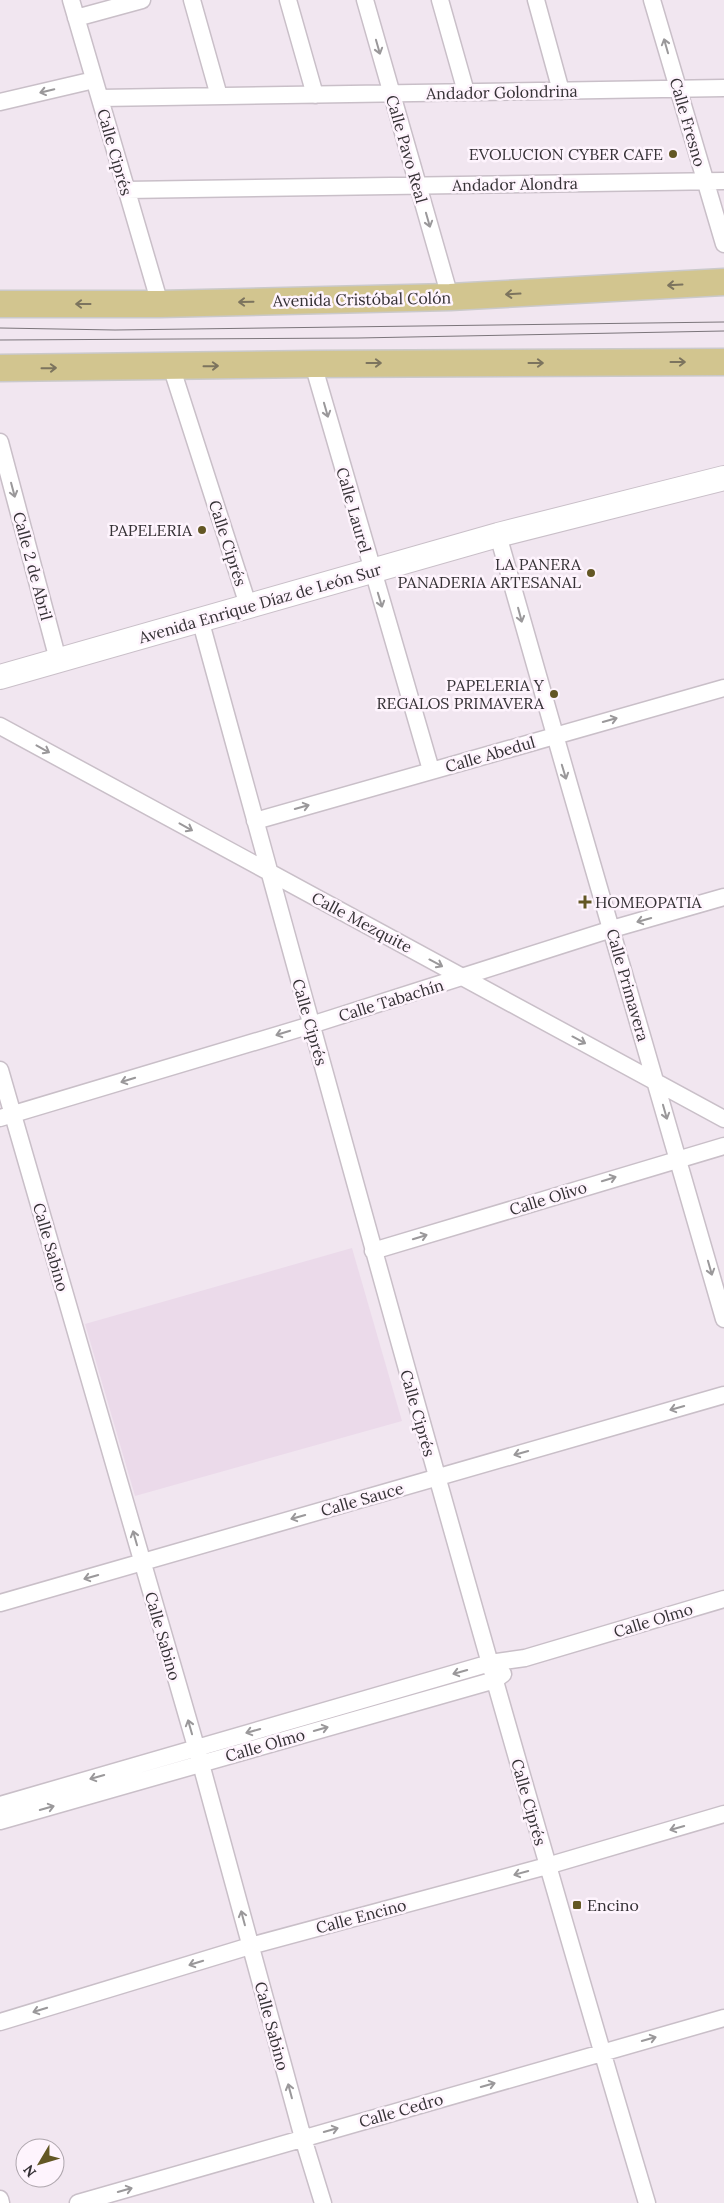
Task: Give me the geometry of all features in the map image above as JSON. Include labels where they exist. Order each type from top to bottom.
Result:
[{"type":"main road","name":"Avenida Cristóbal Colón","points":[[0,304],[160,304],[450,298],[724,282]]},
{"type":"main road","points":[[0,368],[313,364],[723,364]]},
{"type":"main road","points":[[692,486],[724,462]]},
{"type":"main road","name":"Avenida Enrique Díaz de León Sur","points":[[0,677],[498,535],[724,478]]},
{"type":"street","name":"Calle Ciprés","points":[[71,0],[160,304]]},
{"type":"street","points":[[76,18],[142,0]]},
{"type":"street","points":[[192,0],[219,96]]},
{"type":"street","points":[[288,0],[315,95]]},
{"type":"street","name":"Calle Pavo Real","points":[[365,0],[450,298]]},
{"type":"street","points":[[440,0],[466,92]]},
{"type":"street","points":[[536,0],[561,91]]},
{"type":"street","name":"Calle Fresno","points":[[652,0],[724,244]]},
{"type":"street","points":[[0,102],[94,80]]},
{"type":"street","name":"Andador Golondrina","points":[[100,98],[724,88]]},
{"type":"street","name":"Andador Alondra","points":[[126,190],[724,181]]},
{"type":"street","name":"Calle Laurel","points":[[313,364],[431,770]]},
{"type":"street","name":"Calle Ciprés","points":[[171,366],[248,605]]},
{"type":"street","name":"Calle 2 de Abril","points":[[0,442],[58,660]]},
{"type":"street","name":"Calle Primavera","points":[[498,535],[554,736],[612,929],[724,1319]]},
{"type":"street","name":"Calle Ciprés","points":[[200,619],[436,1478],[547,1866],[647,2203]]},
{"type":"street","name":"Calle Abedul","points":[[255,821],[724,688]]},
{"type":"street","name":"Calle Mezquite","points":[[0,726],[724,1119]]},
{"type":"street","name":"Calle Tabachín","points":[[6,1116],[464,978],[612,929],[724,897]]},
{"type":"street","name":"Calle Sabino","points":[[0,1070],[6,1116],[142,1562],[201,1764],[303,2138],[323,2203]]},
{"type":"street","name":"Calle Olivo","points":[[373,1251],[678,1158],[724,1146]]},
{"type":"street","name":"Calle Sauce","points":[[0,1603],[724,1395]]},
{"type":"street","name":"Calle Olmo","points":[[0,1805],[490,1663],[525,1658],[724,1599]]},
{"type":"street","name":"Calle Olmo","points":[[0,1821],[495,1680],[525,1658]]},
{"type":"street","name":"Calle Encino","points":[[0,2022],[250,1946],[547,1866],[724,1814]]},
{"type":"street","name":"Calle Cedro","points":[[78,2203],[724,2018]]},
{"type":"shaded area","points":[[352,1248],[402,1421],[135,1496],[85,1324]]},
{"type":"tram line","points":[[0,328],[115,330],[724,322]]},
{"type":"tram line","points":[[0,340],[358,338],[724,331]]},
{"type":"place","name":"EVOLUCION CYBER CAFE","points":[[673,154]]},
{"type":"place","name":"PAPELERIA","points":[[202,530]]},
{"type":"place","name":"LA PANERA PANADERIA ARTESANAL","points":[[591,573]]},
{"type":"place","name":"PAPELERIA Y REGALOS PRIMAVERA","points":[[554,694]]},
{"type":"place","name":"HOMEOPATIA","points":[[585,902]]},
{"type":"place","name":"Encino","points":[[577,1905]]}]
